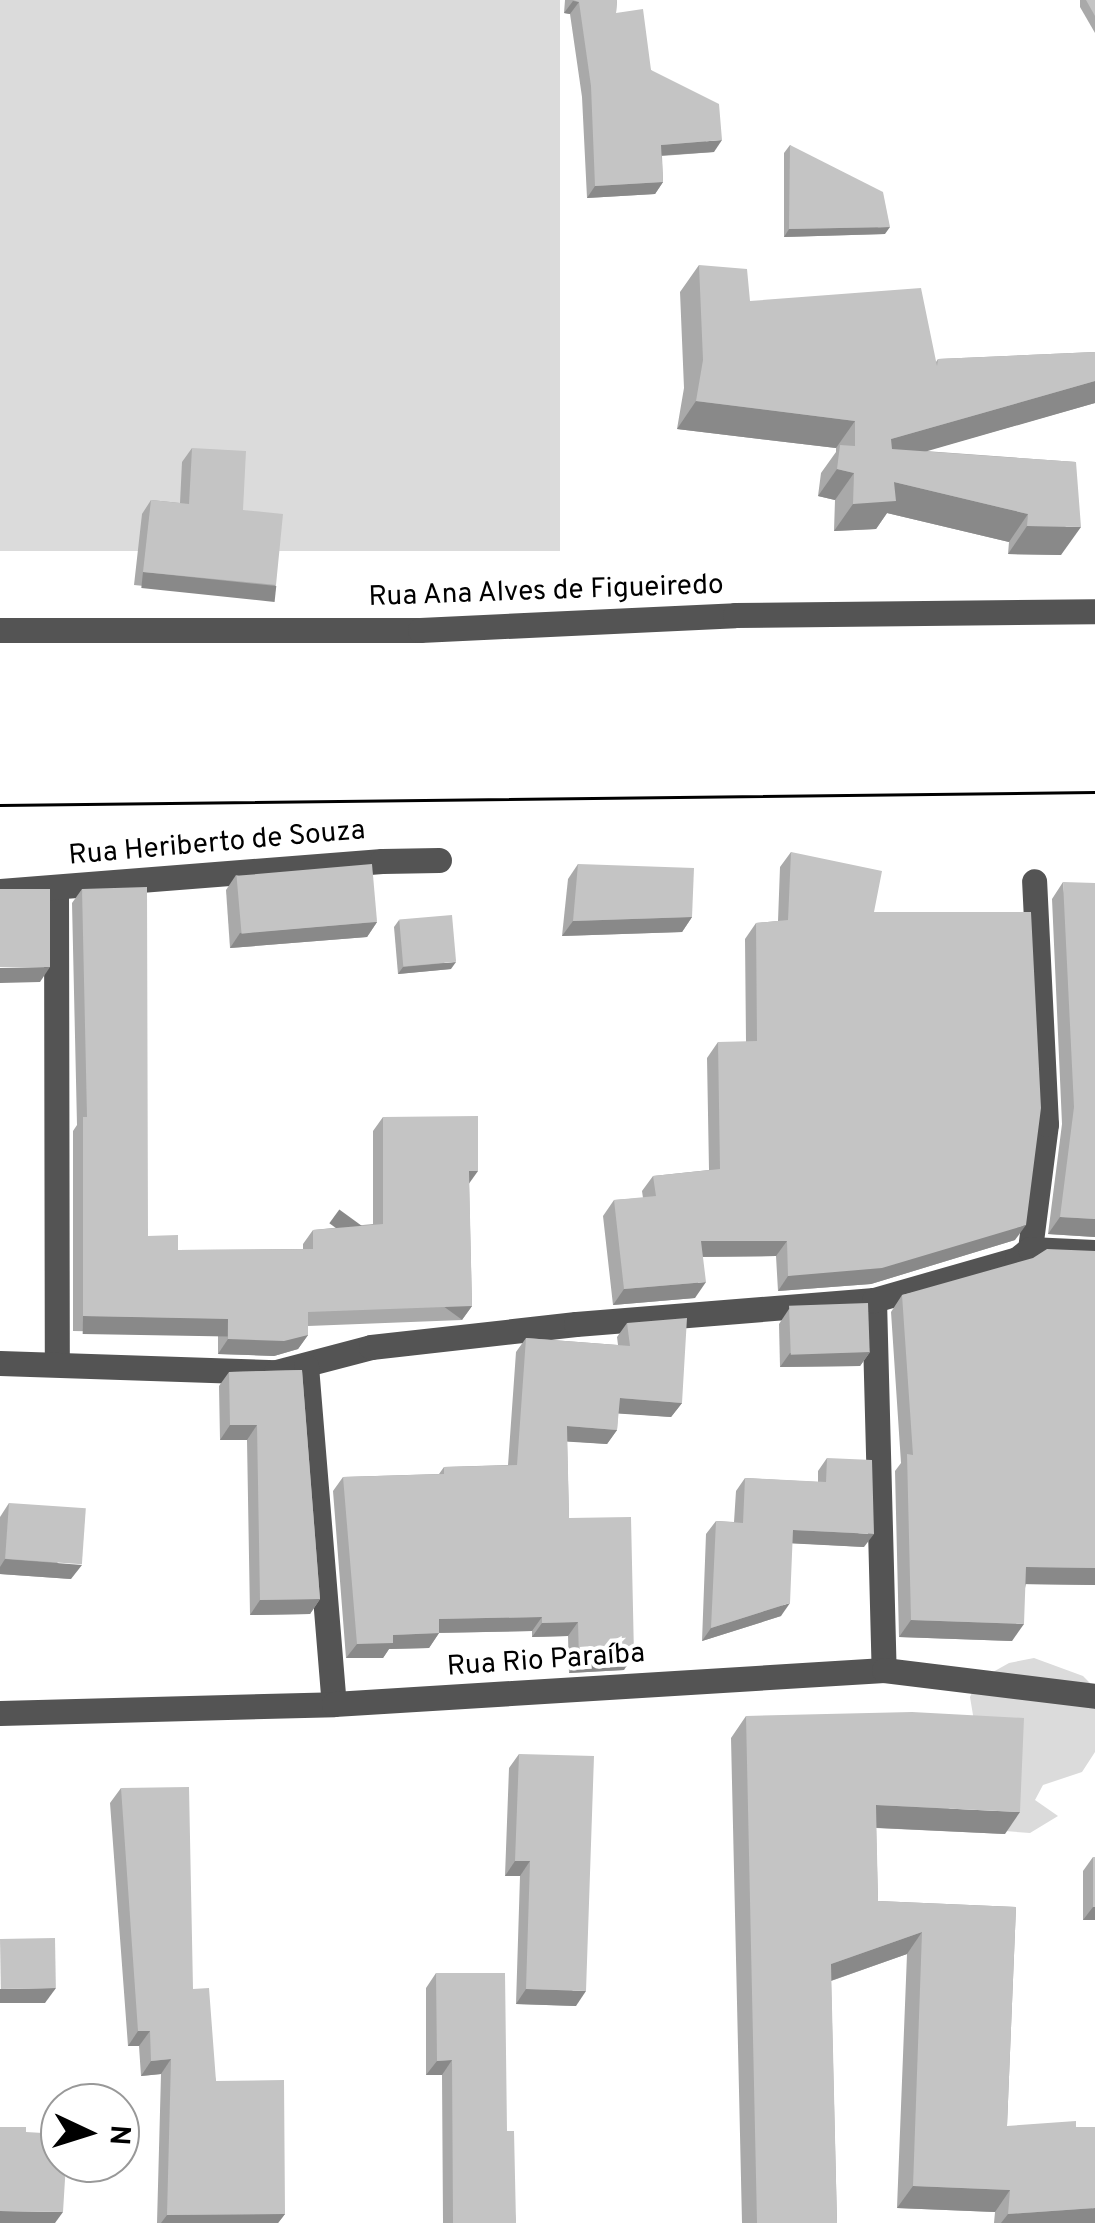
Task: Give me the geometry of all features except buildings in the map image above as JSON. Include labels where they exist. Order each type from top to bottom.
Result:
[{"type":"street","name":"Rua Ana Alves de Figueiredo","points":[[0,630],[420,630],[734,615],[1095,611]]},
{"type":"street","name":"Rua Heriberto de Souza","points":[[0,891],[334,864],[439,860]]},
{"type":"street","points":[[1030,1249],[1046,1124],[1034,882]]},
{"type":"street","points":[[56,888],[58,1363]]},
{"type":"street","points":[[0,1362],[234,1373],[306,1366],[370,1347],[594,1322],[874,1300],[1016,1259],[1030,1249],[1095,1252]]},
{"type":"street","points":[[874,1300],[884,1670]]},
{"type":"street","points":[[306,1366],[334,1704]]},
{"type":"street","name":"Rua Rio Paraíba","points":[[0,1713],[334,1704],[884,1670],[1095,1696]]},
{"type":"shaded area","points":[[0,0],[560,0],[560,551],[0,551]]},
{"type":"shaded area","points":[[1034,1658],[1083,1676],[1095,1688],[1095,1752],[1082,1772],[1043,1785],[1035,1800],[1058,1816],[1030,1833],[1005,1831],[977,1739],[970,1697],[977,1681],[1009,1663]]},
{"type":"tram line","points":[[0,805],[1095,792]]}]
